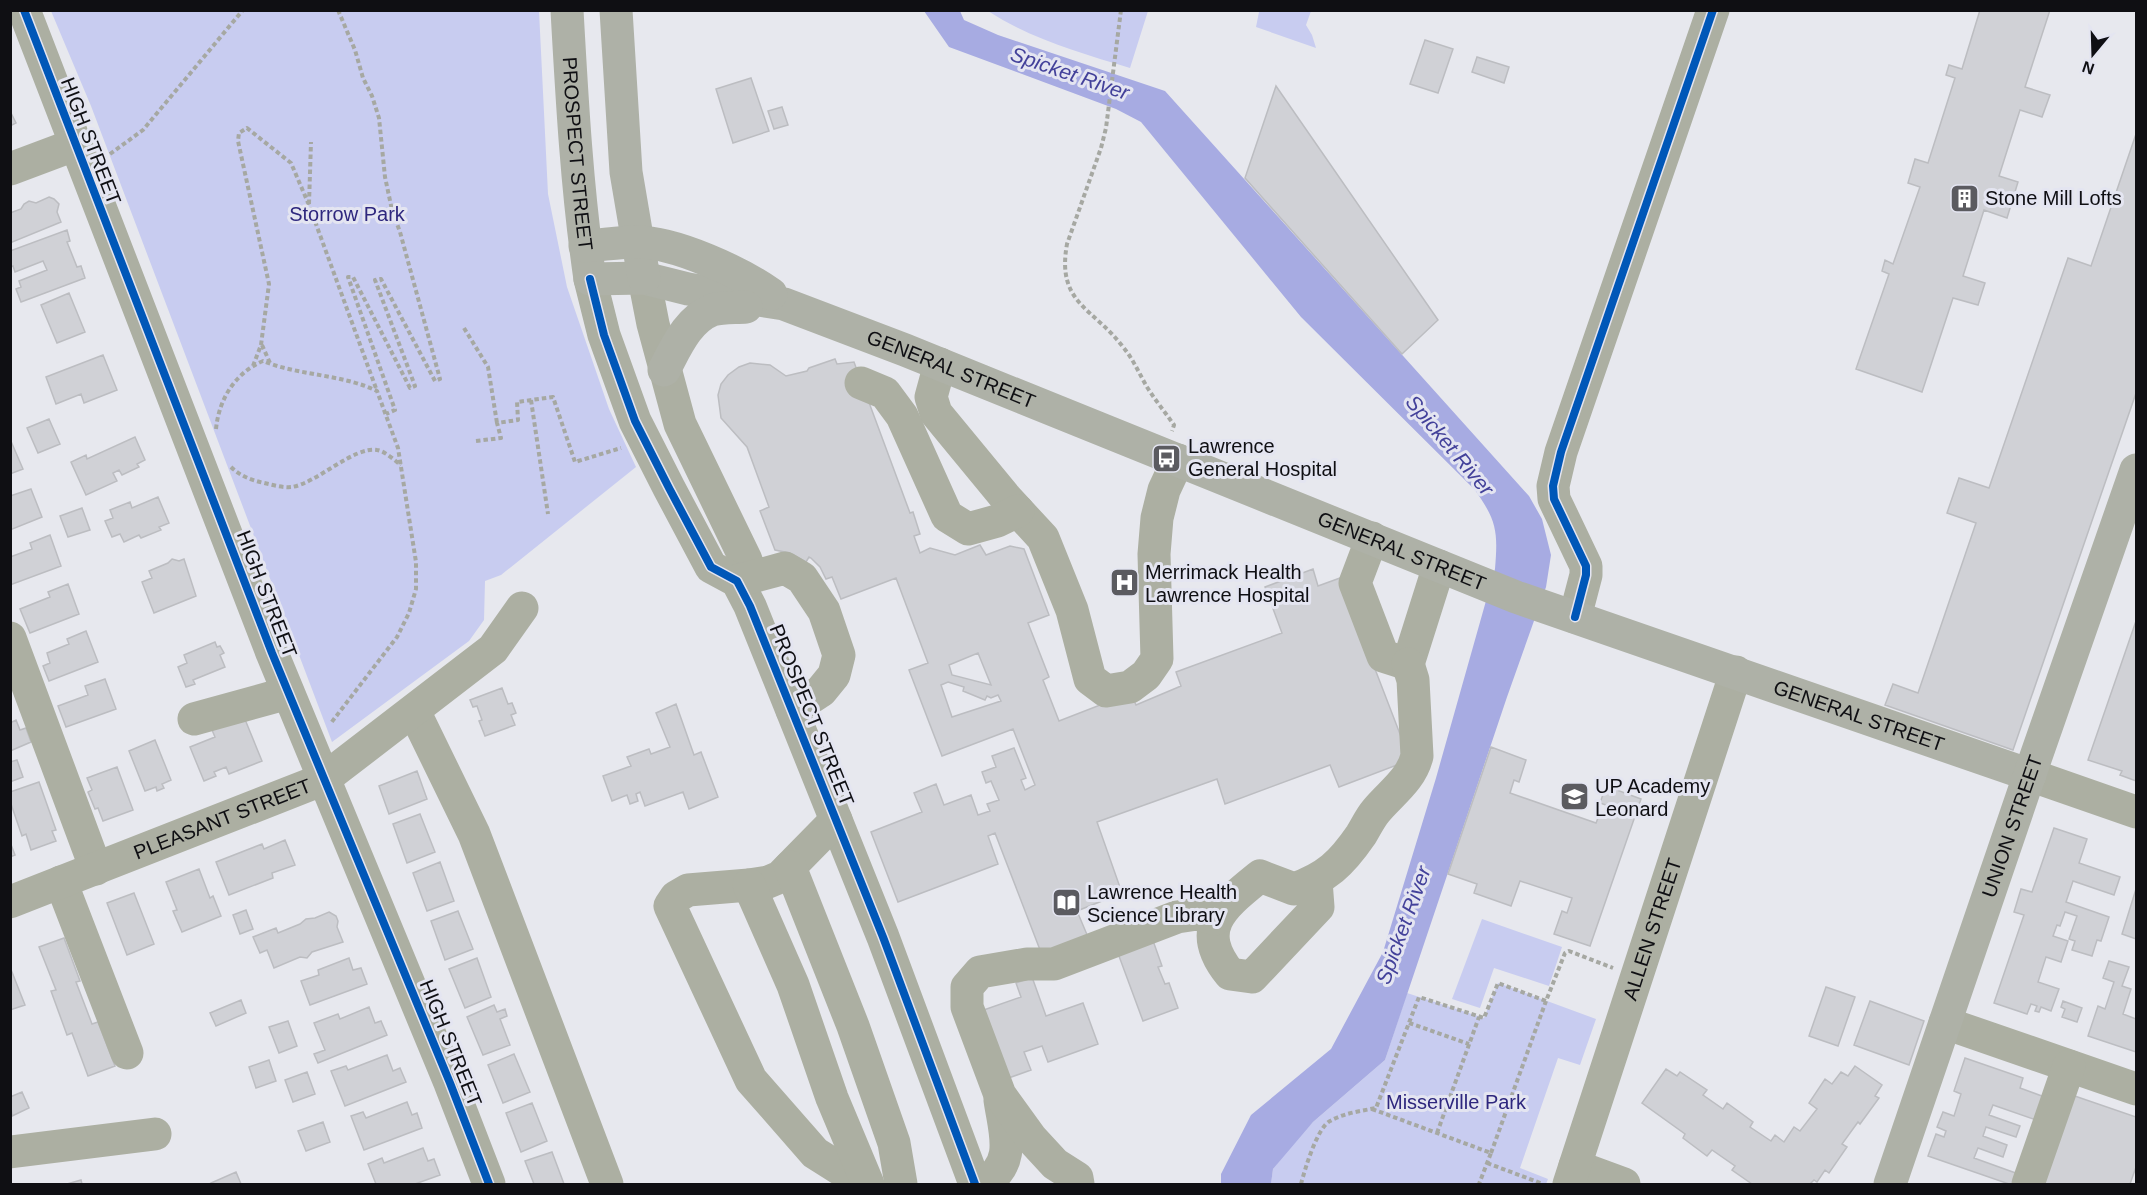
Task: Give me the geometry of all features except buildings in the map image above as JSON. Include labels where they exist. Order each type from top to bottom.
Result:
[{"type":"main road","name":"PROSPECT STREET","points":[[567,10],[574,135],[590,279]]},
{"type":"main road","points":[[616,10],[626,172],[644,278]]},
{"type":"main road","name":"GENERAL STREET","points":[[585,246],[638,242],[675,247],[751,280],[784,304]]},
{"type":"main road","name":"GENERAL STREET","points":[[590,279],[644,278],[688,289],[784,304],[1174,450],[1372,538],[1454,571],[1568,614],[2030,774]]},
{"type":"main road","points":[[664,370],[688,328],[714,309],[784,304]]},
{"type":"main road","name":"UNION STREET","points":[[1890,1185],[2030,774],[2124,543],[2136,470]]},
{"type":"street","name":"HIGH STREET","points":[[24,10],[288,693],[450,1083],[489,1185]]},
{"type":"street","points":[[1568,614],[1586,575],[1586,566],[1554,499],[1552,486],[1561,452],[1713,10]]},
{"type":"street","points":[[10,169],[75,145]]},
{"type":"street","points":[[644,278],[664,370],[680,424],[746,560],[737,581]]},
{"type":"street","name":"PROSPECT STREET","points":[[590,279],[604,335],[635,422],[711,567],[737,581],[750,606],[883,937],[975,1185]]},
{"type":"street","points":[[940,364],[931,397],[936,413],[1043,538],[1072,610],[1090,679],[1106,691],[1130,687],[1146,675],[1157,659],[1154,554],[1157,518],[1174,450]]},
{"type":"street","points":[[861,383],[885,393],[902,416],[947,516],[968,529],[997,521],[1018,511]]},
{"type":"street","points":[[1372,538],[1355,583],[1383,656],[1408,664]]},
{"type":"street","points":[[737,581],[785,568],[802,578],[824,611],[839,655],[834,675],[821,691],[792,710]]},
{"type":"street","points":[[1316,881],[1318,907],[1252,977],[1230,974],[1219,961],[1212,940],[1216,919],[1235,896],[1260,876],[1294,889],[1316,881],[1339,864],[1375,812],[1398,789],[1414,768],[1417,756],[1413,680],[1408,664],[1454,571]]},
{"type":"street","name":"PLEASANT STREET","points":[[10,902],[324,779],[494,649],[522,608]]},
{"type":"street","points":[[10,638],[96,869]]},
{"type":"street","name":"ALLEN STREET","points":[[1572,1175],[1736,672]]},
{"type":"street","points":[[194,719],[288,693]]},
{"type":"street","points":[[414,711],[474,834],[607,1185]]},
{"type":"street","points":[[2030,774],[2136,812]]},
{"type":"street","points":[[836,820],[780,877],[750,885],[688,890],[676,897],[670,906],[751,1080],[815,1153],[866,1185]]},
{"type":"street","points":[[790,867],[872,1079],[894,1143],[901,1185]]},
{"type":"street","points":[[61,882],[127,1053]]},
{"type":"street","points":[[750,885],[793,985],[831,1098],[866,1185]]},
{"type":"street","points":[[983,1185],[995,1177],[1004,1162],[1007,1142],[1000,1095],[967,1007],[967,987],[980,972],[1027,964],[1054,964],[1177,917],[1197,914],[1216,919]]},
{"type":"street","points":[[1945,1023],[2136,1089]]},
{"type":"street","points":[[2028,1185],[2069,1066]]},
{"type":"street","points":[[1000,1095],[1031,1138],[1054,1164],[1077,1178],[1078,1185]]},
{"type":"street","points":[[10,1152],[155,1134]]},
{"type":"street","points":[[1572,1175],[1624,1185]]},
{"type":"path","points":[[109,155],[143,130],[243,10]]},
{"type":"path","points":[[338,10],[379,118],[385,177],[392,210],[440,379],[435,381],[381,279],[375,280],[415,386],[410,388],[353,277],[348,277],[395,410],[386,414]]},
{"type":"path","points":[[1121,10],[1101,148],[1067,244],[1064,259],[1066,277],[1077,302],[1123,345],[1148,389],[1174,425],[1174,450]]},
{"type":"path","points":[[253,366],[261,345],[269,284],[242,159],[239,133],[247,128],[291,163],[309,205],[398,448],[416,562],[416,589],[409,613],[397,637],[327,728]]},
{"type":"path","points":[[309,205],[311,142]]},
{"type":"path","points":[[464,328],[488,367],[501,438],[476,441]]},
{"type":"path","points":[[261,345],[270,364]]},
{"type":"path","points":[[215,434],[217,413],[226,394],[243,373],[263,361],[356,383],[377,392]]},
{"type":"path","points":[[497,423],[518,420],[517,402],[553,398],[575,462],[624,447]]},
{"type":"path","points":[[531,400],[548,514]]},
{"type":"path","points":[[225,462],[238,474],[254,481],[274,486],[292,487],[316,477],[353,456],[368,451],[378,450],[401,465]]},
{"type":"path","points":[[1479,1185],[1565,953],[1569,951],[1614,968]]},
{"type":"path","points":[[1301,1185],[1317,1138],[1328,1121],[1376,1108],[1419,997],[1484,1018],[1498,983],[1546,1001]]},
{"type":"path","points":[[1437,1133],[1479,1017]]},
{"type":"path","points":[[1409,1023],[1469,1044]]},
{"type":"path","points":[[1372,1109],[1491,1153]]},
{"type":"path","points":[[1487,1163],[1545,1185]]},
{"type":"green space","name":"Storrow Park","points":[[51,11],[539,11],[548,194],[567,287],[609,409],[636,467],[501,575],[485,581],[484,620],[469,641],[332,742],[91,106]]},
{"type":"green space","points":[[988,11],[1148,11],[1130,68],[1075,51],[1021,30]]},
{"type":"green space","points":[[1254,11],[1311,11],[1306,25],[1316,48],[1256,27],[1259,12]]},
{"type":"green space","points":[[1482,919],[1562,947],[1549,986],[1494,968],[1480,1008],[1452,999]]},
{"type":"green space","name":"Misserville Park","points":[[1498,983],[1596,1019],[1580,1065],[1558,1058],[1520,1168],[1548,1179],[1546,1184],[1271,1184],[1273,1169],[1294,1142],[1313,1122],[1385,1060],[1407,993],[1484,1018]]},
{"type":"water","name":"Spicket River","points":[[924,11],[960,11],[964,20],[998,35],[1165,91],[1529,496],[1542,519],[1551,555],[1546,587],[1385,1060],[1313,1122],[1273,1169],[1271,1184],[1221,1184],[1221,1174],[1251,1115],[1331,1049],[1383,952],[1436,778],[1495,569],[1496,536],[1492,519],[1475,490],[1301,317],[1141,122],[1116,109],[949,47]]},
{"type":"cycle path","points":[[24,10],[272,653],[450,1083],[489,1184]]},
{"type":"cycle path","points":[[1575,617],[1586,575],[1586,566],[1554,499],[1553,486],[1561,452],[1713,10]]},
{"type":"cycle path","points":[[590,279],[604,335],[635,421],[711,567],[737,581],[750,606],[883,937],[975,1184]]},
{"type":"place","name":"Stone Mill Lofts","points":[[1964,198]]},
{"type":"place","name":"Lawrence General Hospital","points":[[1167,458]]},
{"type":"place","name":"Merrimack Health Lawrence Hospital","points":[[1124,583]]},
{"type":"place","name":"UP Academy Leonard","points":[[1574,797]]},
{"type":"place","name":"Lawrence Health Science Library","points":[[1066,903]]}]
